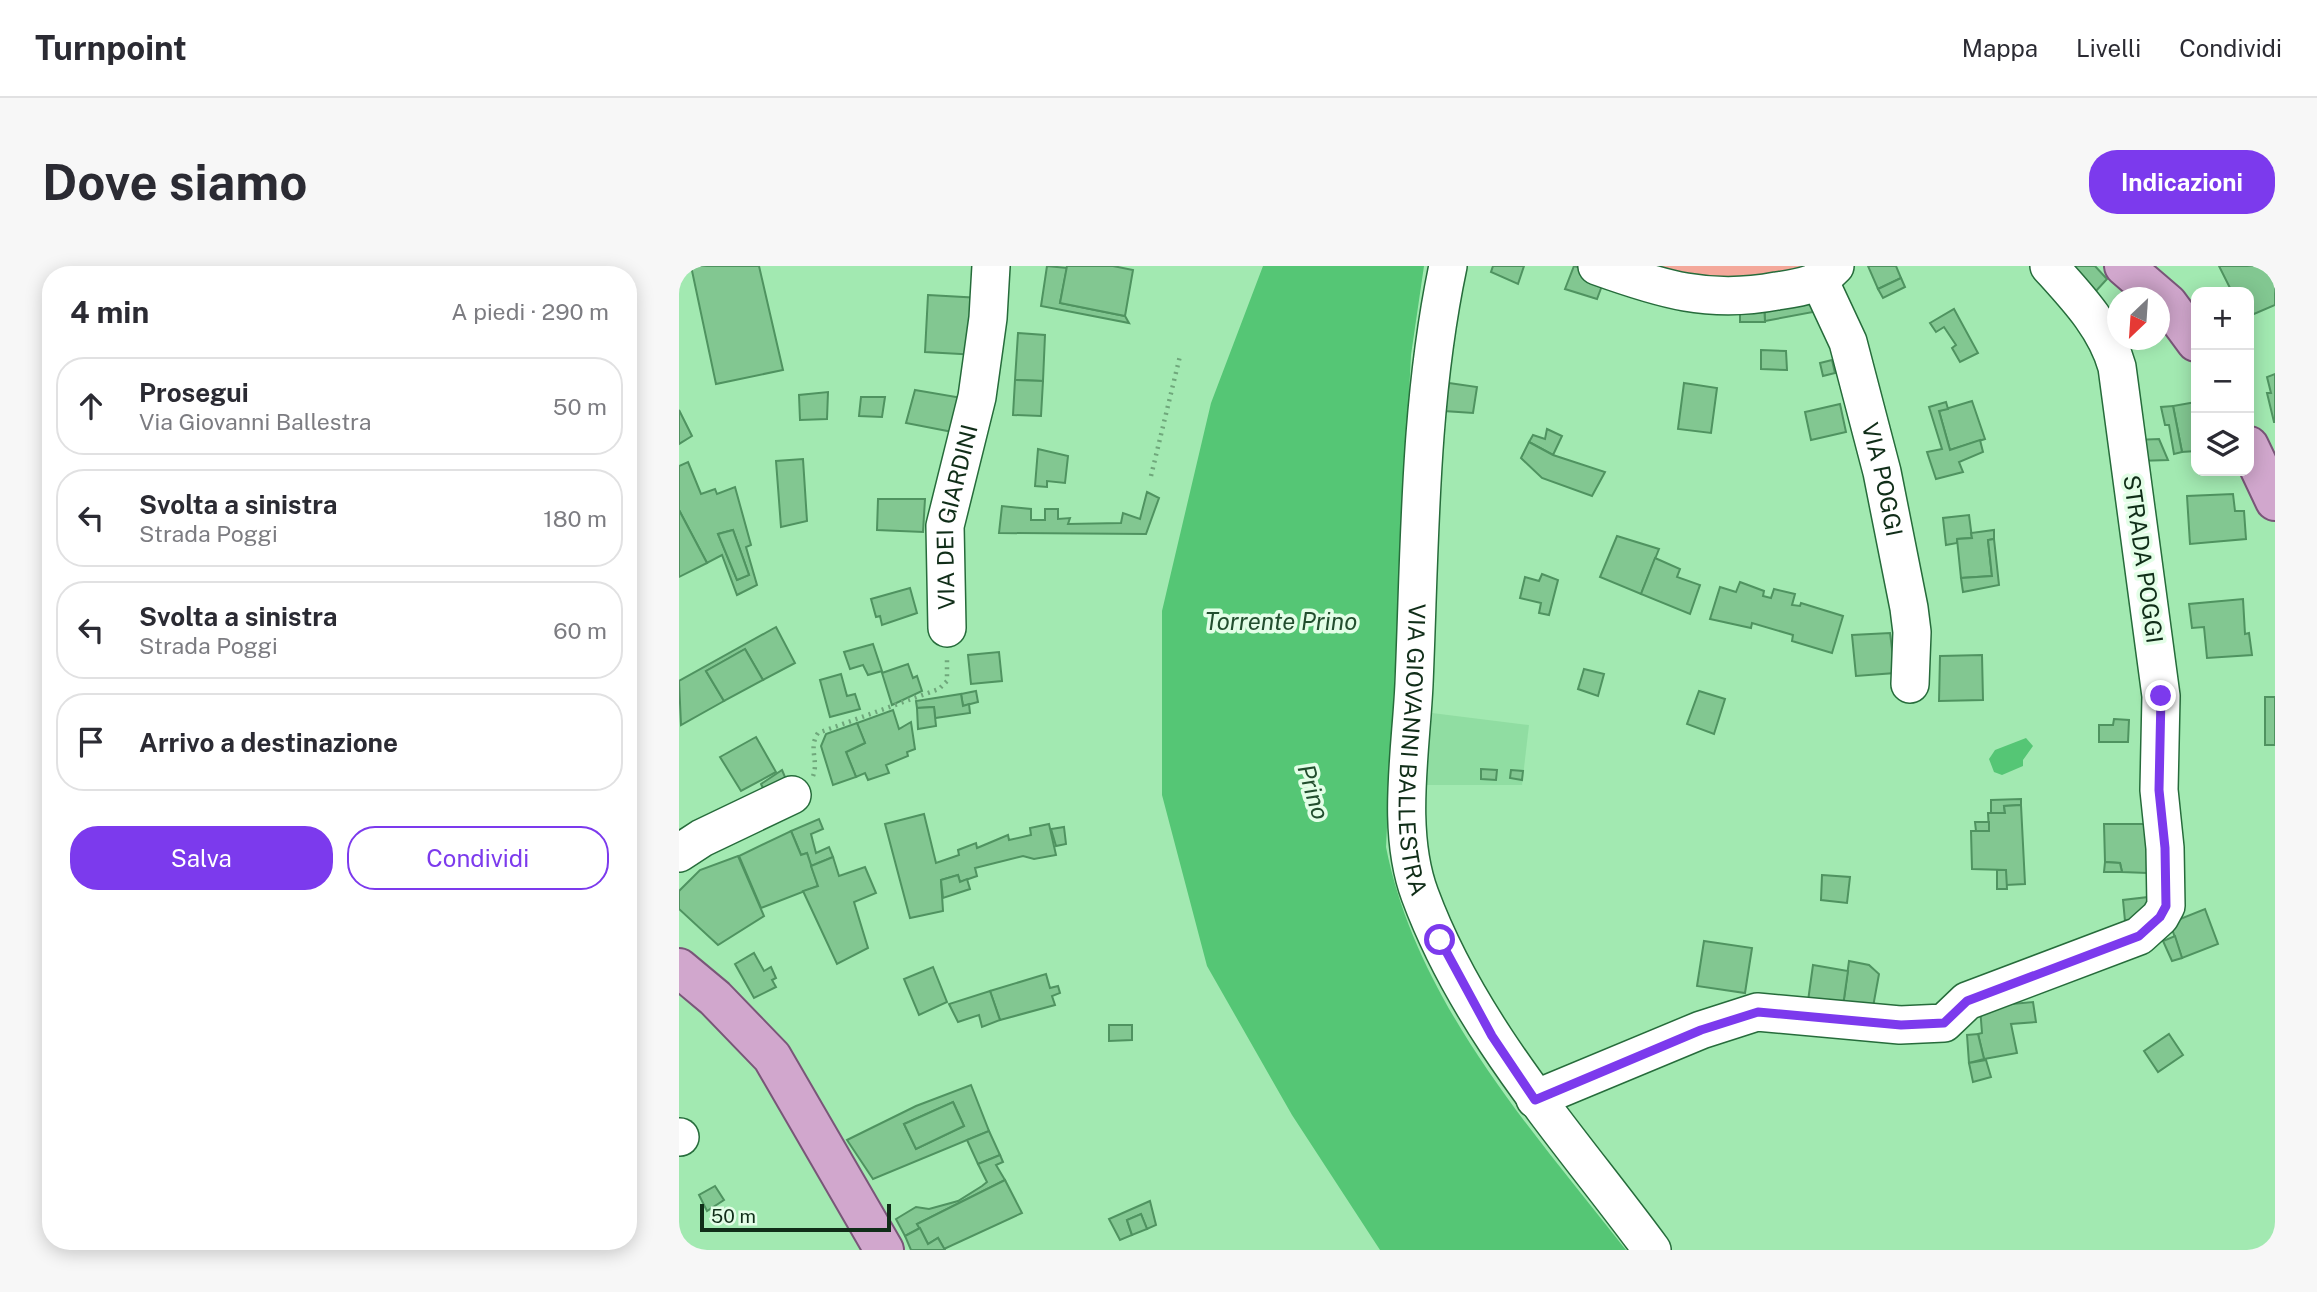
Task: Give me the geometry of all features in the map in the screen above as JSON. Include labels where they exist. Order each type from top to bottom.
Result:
[{"type":"main road","points":[[2124,266],[2168,304],[2191,335]]},
{"type":"main road","points":[[2254,457],[2275,501]]},
{"type":"main road","points":[[679,968],[715,998],[772,1057],[871,1234],[884,1250]]},
{"type":"street","name":"VIA DEI GIARDINI","points":[[947,628],[945,526],[977,397],[988,318],[991,266]]},
{"type":"street","name":"VIA GIOVANNI BALLESTRA","points":[[1448,266],[1429,396],[1409,842],[1420,895],[1455,972],[1492,1036],[1535,1100],[1652,1250]]},
{"type":"street","name":"VIA POGGI","points":[[1597,266],[1658,288],[1719,297],[1755,296],[1828,274],[1882,472],[1909,608],[1912,632],[1910,684]]},
{"type":"street","name":"STRADA POGGI","points":[[1535,1100],[1701,1030],[1758,1012],[1901,1025],[1944,1023],[1967,1001],[2139,936],[2160,917],[2166,906],[2166,866],[2159,811],[2159,672],[2135,514],[2117,367],[2112,350],[2096,322],[2049,266]]},
{"type":"street","points":[[679,853],[702,838],[792,795]]},
{"type":"path","points":[[1151,476],[1180,356]]},
{"type":"path","name":"VIA DEI GIARDINI","points":[[792,795],[813,778],[816,768],[812,749],[818,733],[943,687],[947,681],[947,628]]},
{"type":"shaded area","points":[[1649,266],[1827,266],[1759,290]]},
{"type":"shaded area","points":[[1424,712],[1529,725],[1522,785],[1423,785]]},
{"type":"water","name":"Torrente Prino","points":[[1263,266],[1424,266],[1411,355],[1386,847],[1401,904],[1423,959],[1451,1011],[1516,1110],[1626,1250],[1380,1250],[1292,1115],[1207,966],[1162,795],[1162,611],[1211,403]]},
{"type":"water","points":[[2026,738],[2033,746],[2023,760],[2023,766],[2002,775],[1994,772],[1989,759],[1995,750]]},
{"type":"building","points":[[691,266],[759,266],[783,370],[716,384]]},
{"type":"building","points":[[1047,266],[1067,268],[1060,303],[1125,316],[1129,323],[1041,306]]},
{"type":"building","points":[[1067,266],[1113,266],[1133,270],[1125,316],[1060,303]]},
{"type":"building","points":[[1493,266],[1524,266],[1518,284],[1491,272]]},
{"type":"building","points":[[1574,266],[1606,275],[1597,299],[1565,289]]},
{"type":"building","points":[[1868,266],[1896,266],[1901,278],[1878,289]]},
{"type":"building","points":[[2073,266],[2095,266],[2107,279],[2096,291]]},
{"type":"building","points":[[2219,266],[2267,266],[2275,282],[2275,305],[2254,314],[2254,287],[2230,287]]},
{"type":"building","points":[[1901,278],[1905,287],[1883,298],[1878,289]]},
{"type":"building","points":[[1809,292],[1813,312],[1765,321],[1764,303]]},
{"type":"building","points":[[928,295],[981,298],[978,355],[925,352]]},
{"type":"building","points":[[1764,303],[1765,322],[1740,322],[1740,305]]},
{"type":"building","points":[[1954,309],[1978,353],[1960,362],[1952,348],[1956,345],[1944,327],[1936,332],[1930,323]]},
{"type":"building","points":[[1018,333],[1045,335],[1043,381],[1015,380]]},
{"type":"building","points":[[1761,350],[1786,351],[1787,370],[1761,369]]},
{"type":"building","points":[[1832,360],[1835,373],[1823,376],[1820,363]]},
{"type":"building","points":[[2275,374],[2274,422],[2267,393],[2271,393],[2267,377]]},
{"type":"building","points":[[1015,380],[1043,381],[1041,416],[1013,415]]},
{"type":"building","points":[[1449,383],[1477,387],[1473,413],[1444,411]]},
{"type":"building","points":[[1684,383],[1717,388],[1711,433],[1678,429]]},
{"type":"building","points":[[915,390],[968,399],[963,434],[906,423]]},
{"type":"building","points":[[828,392],[827,419],[800,420],[799,395]]},
{"type":"building","points":[[861,397],[885,397],[882,417],[859,416]]},
{"type":"building","points":[[1972,401],[1985,439],[1950,450],[1939,411]]},
{"type":"building","points":[[1946,402],[1948,409],[1939,411],[1950,450],[1980,440],[1983,452],[1959,462],[1963,472],[1936,479],[1927,452],[1942,449],[1929,407]]},
{"type":"building","points":[[2191,403],[2191,451],[2182,452],[2173,406]]},
{"type":"building","points":[[1840,404],[1846,432],[1811,440],[1805,412]]},
{"type":"building","points":[[2173,406],[2182,452],[2174,454],[2169,425],[2165,425],[2161,407]]},
{"type":"building","points":[[679,410],[692,436],[679,444]]},
{"type":"building","points":[[1547,429],[1562,436],[1553,455],[1529,442],[1533,435],[1545,439]]},
{"type":"building","points":[[2159,439],[2168,460],[2138,461],[2136,440]]},
{"type":"building","points":[[1529,442],[1553,455],[1605,472],[1592,496],[1542,478],[1521,458]]},
{"type":"building","points":[[1038,449],[1068,456],[1065,483],[1047,481],[1047,487],[1035,486]]},
{"type":"building","points":[[803,459],[807,521],[781,527],[776,461]]},
{"type":"building","points":[[688,462],[701,494],[715,489],[717,494],[735,487],[751,545],[746,547],[757,585],[737,595],[722,555],[707,563],[679,510],[679,466]],"holes":[[[733,530],[749,575],[737,580],[718,534]]]},
{"type":"building","points":[[1147,492],[1159,498],[1146,534],[999,533],[1002,506],[1031,509],[1031,520],[1045,520],[1045,509],[1058,509],[1058,519],[1070,518],[1068,524],[1121,523],[1123,513],[1140,519]]},
{"type":"building","points":[[2233,494],[2235,511],[2244,511],[2246,539],[2190,544],[2187,496]]},
{"type":"building","points":[[878,499],[925,499],[923,532],[877,530]]},
{"type":"building","points":[[679,510],[707,563],[679,577]]},
{"type":"building","points":[[1969,515],[1972,538],[1957,539],[1957,543],[1946,545],[1943,518]]},
{"type":"building","points":[[733,530],[749,575],[737,580],[718,534]]},
{"type":"building","points":[[1994,530],[1994,539],[1988,540],[1992,576],[1961,578],[1957,539],[1972,538],[1971,533]]},
{"type":"building","points":[[1617,536],[1659,549],[1641,594],[1600,577]]},
{"type":"building","points":[[1994,539],[1999,585],[1963,592],[1961,578],[1992,576],[1988,540]]},
{"type":"building","points":[[1655,558],[1680,569],[1677,577],[1700,585],[1690,614],[1641,594]]},
{"type":"building","points":[[1542,574],[1558,580],[1549,615],[1539,613],[1541,603],[1520,598],[1525,577],[1539,581]]},
{"type":"building","points":[[1740,582],[1764,591],[1763,596],[1771,598],[1774,589],[1795,594],[1792,605],[1800,606],[1801,603],[1843,616],[1832,653],[1792,641],[1793,635],[1752,623],[1751,628],[1710,619],[1720,587],[1736,592]]},
{"type":"building","points":[[910,588],[917,613],[882,625],[880,616],[876,617],[871,599]]},
{"type":"building","points":[[2243,599],[2245,634],[2249,633],[2252,655],[2207,658],[2204,627],[2192,628],[2189,604]]},
{"type":"building","points":[[776,627],[795,663],[763,680],[745,649],[706,671],[724,701],[681,725],[679,681]]},
{"type":"building","points":[[1890,633],[1895,673],[1856,676],[1852,635]]},
{"type":"building","points":[[873,644],[882,671],[868,675],[863,665],[850,669],[844,652]]},
{"type":"building","points":[[745,649],[763,680],[724,701],[706,671]]},
{"type":"building","points":[[999,652],[1002,681],[971,684],[968,655]]},
{"type":"building","points":[[1982,655],[1983,700],[1939,701],[1940,656]]},
{"type":"building","points":[[908,664],[913,678],[917,676],[922,691],[892,705],[882,673]]},
{"type":"building","points":[[1584,669],[1604,674],[1598,696],[1578,689]]},
{"type":"building","points":[[841,674],[847,696],[855,694],[860,709],[830,717],[820,680]]},
{"type":"building","points":[[976,691],[978,702],[963,706],[961,694]]},
{"type":"building","points":[[1699,691],[1725,699],[1714,734],[1687,724]]},
{"type":"building","points":[[961,694],[963,706],[969,704],[970,713],[935,718],[934,707],[917,708],[916,701]]},
{"type":"building","points":[[2265,697],[2275,697],[2275,745],[2265,745]]},
{"type":"building","points":[[934,707],[936,726],[918,729],[917,708]]},
{"type":"building","points":[[893,710],[899,729],[911,722],[915,749],[907,752],[908,756],[886,765],[889,773],[868,780],[865,773],[856,777],[846,752],[865,743],[857,723]]},
{"type":"building","points":[[2114,719],[2129,720],[2128,742],[2099,742],[2099,725],[2113,725]]},
{"type":"building","points":[[857,723],[865,743],[846,752],[856,777],[833,785],[821,746],[826,734]]},
{"type":"building","points":[[756,737],[776,772],[741,791],[720,757]]},
{"type":"building","points":[[1481,769],[1497,770],[1496,780],[1481,779]]},
{"type":"building","points":[[782,770],[791,791],[769,800],[761,784]]},
{"type":"building","points":[[1511,770],[1523,771],[1522,780],[1510,778]]},
{"type":"building","points":[[2021,799],[2021,805],[2004,806],[2005,813],[1991,813],[1991,800]]},
{"type":"building","points":[[2021,805],[2025,884],[2006,885],[2006,870],[1972,869],[1971,831],[1989,831],[1988,813],[2005,813],[2004,806]]},
{"type":"building","points":[[924,814],[936,863],[959,855],[958,850],[976,843],[977,848],[1008,835],[1009,840],[1031,835],[1030,828],[1049,824],[1056,855],[1034,859],[1023,856],[975,868],[977,876],[960,882],[958,875],[941,880],[943,911],[910,918],[885,824]]},
{"type":"building","points":[[819,819],[823,829],[811,834],[816,853],[829,847],[833,857],[811,866],[807,853],[801,855],[791,831]]},
{"type":"building","points":[[1975,822],[1989,822],[1989,831],[1976,831]]},
{"type":"building","points":[[2104,824],[2147,824],[2147,873],[2122,872],[2120,863],[2105,862]]},
{"type":"building","points":[[1064,827],[1066,844],[1056,846],[1051,829]]},
{"type":"building","points":[[791,831],[801,855],[807,853],[818,886],[761,908],[739,856]]},
{"type":"building","points":[[738,856],[764,916],[718,945],[679,909],[679,891],[700,870]]},
{"type":"building","points":[[833,857],[839,876],[865,867],[876,893],[854,902],[868,948],[837,964],[803,891],[818,886],[811,866]]},
{"type":"building","points":[[2105,862],[2120,863],[2122,872],[2104,872]]},
{"type":"building","points":[[1997,870],[2006,870],[2007,889],[1997,889]]},
{"type":"building","points":[[958,875],[960,882],[967,879],[970,889],[943,898],[941,880]]},
{"type":"building","points":[[1822,875],[1850,877],[1847,903],[1821,900]]},
{"type":"building","points":[[2157,896],[2147,917],[2125,921],[2123,900]]},
{"type":"building","points":[[2205,909],[2218,944],[2182,958],[2170,923]]},
{"type":"building","points":[[2175,936],[2182,958],[2172,961],[2163,941]]},
{"type":"building","points":[[1704,941],[1752,948],[1745,993],[1697,986]]},
{"type":"building","points":[[754,953],[764,971],[771,967],[776,978],[772,980],[776,987],[754,998],[735,964]]},
{"type":"building","points":[[1849,961],[1869,965],[1879,974],[1873,1007],[1843,1006]]},
{"type":"building","points":[[1813,965],[1848,971],[1843,1006],[1808,1001]]},
{"type":"building","points":[[933,967],[947,1002],[919,1015],[904,979]]},
{"type":"building","points":[[1046,974],[1050,988],[1058,986],[1060,993],[1052,996],[1055,1005],[1000,1020],[990,991]]},
{"type":"building","points":[[990,991],[1000,1020],[982,1027],[979,1015],[958,1022],[949,1004]]},
{"type":"building","points":[[2033,1002],[2036,1022],[2011,1024],[2017,1053],[1984,1059],[1978,1034],[1982,1033],[1980,1007]]},
{"type":"building","points":[[1109,1025],[1132,1025],[1132,1040],[1109,1041]]},
{"type":"building","points":[[1978,1034],[1984,1059],[1969,1063],[1967,1035]]},
{"type":"building","points":[[2169,1034],[2183,1055],[2158,1072],[2144,1051]]},
{"type":"building","points":[[1986,1060],[1991,1077],[1973,1082],[1969,1063]]},
{"type":"building","points":[[971,1085],[989,1131],[873,1179],[847,1140],[916,1106]],"holes":[[[953,1102],[964,1126],[916,1149],[904,1124]]]},
{"type":"building","points":[[953,1102],[964,1126],[916,1149],[904,1124]]},
{"type":"building","points":[[989,1131],[1000,1155],[978,1164],[967,1140]]},
{"type":"building","points":[[1000,1155],[1003,1162],[996,1165],[1005,1180],[917,1224],[920,1228],[905,1236],[896,1219],[916,1207],[929,1209],[958,1201],[987,1182],[978,1164]]},
{"type":"building","points":[[1005,1180],[1022,1213],[944,1249],[938,1238],[928,1244],[917,1224]]},
{"type":"building","points":[[715,1186],[724,1200],[707,1211],[699,1195]]},
{"type":"building","points":[[1150,1201],[1156,1225],[1147,1229],[1141,1214],[1127,1220],[1132,1235],[1120,1240],[1109,1219]]},
{"type":"building","points":[[1141,1214],[1147,1229],[1132,1235],[1127,1220]]},
{"type":"building","points":[[920,1228],[928,1244],[938,1238],[945,1250],[911,1250],[905,1236]]},
{"type":"route","points":[[1440,940],[1460,982],[1492,1036],[1535,1100],[1701,1030],[1758,1012],[1901,1025],[1944,1023],[1967,1001],[2139,936],[2160,917],[2166,906],[2165,848],[2159,811],[2161,696]]},
{"type":"water label","name":"Prino","points":[[1313,792]]}]
